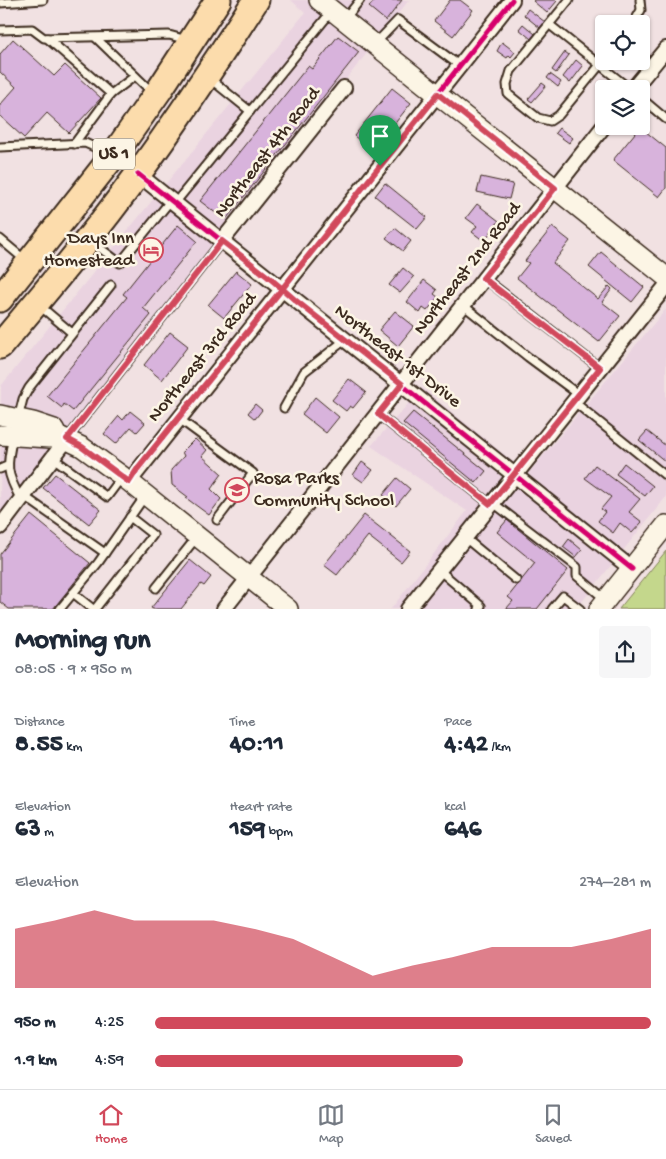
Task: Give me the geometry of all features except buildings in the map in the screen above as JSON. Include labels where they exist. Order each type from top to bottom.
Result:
[{"type":"highway","name":"US 1","points":[[0,300],[113,156],[156,96],[218,0]]},
{"type":"highway","points":[[189,102],[189,71],[234,0]]},
{"type":"highway","name":"US 1","points":[[0,346],[88,239],[138,174],[189,102],[256,0]]},
{"type":"street","name":"Northeast 3rd Road","points":[[125,479],[178,418],[512,0]]},
{"type":"street","points":[[332,10],[666,277]]},
{"type":"street","points":[[639,80],[666,48]]},
{"type":"street","name":"Northeast 4th Road","points":[[222,241],[344,88]]},
{"type":"street","name":"Northeast 2nd Road","points":[[224,609],[597,135]]},
{"type":"street","name":"Northeast 1st Drive","points":[[138,174],[632,569]]},
{"type":"street","points":[[412,608],[464,537],[666,286]]},
{"type":"street","points":[[8,426],[50,438],[62,437],[82,447],[288,609]]},
{"type":"street","points":[[0,527],[54,458],[62,437]]},
{"type":"street","points":[[603,604],[666,525]]},
{"type":"lane","points":[[0,2],[43,0]]},
{"type":"lane","points":[[88,239],[120,263],[250,111],[332,10],[360,0]]},
{"type":"lane","points":[[569,0],[512,71],[507,84],[508,94],[538,118],[550,121],[559,115],[596,70]]},
{"type":"lane","points":[[638,15],[641,10],[640,0]]},
{"type":"lane","points":[[375,45],[398,20],[460,66]]},
{"type":"lane","points":[[550,25],[595,57]]},
{"type":"lane","points":[[0,30],[32,29],[44,38],[169,35],[192,42]]},
{"type":"lane","points":[[47,38],[111,94]]},
{"type":"lane","points":[[96,38],[156,96]]},
{"type":"lane","points":[[611,70],[621,80]]},
{"type":"lane","points":[[74,144],[111,94],[135,76]]},
{"type":"lane","points":[[206,76],[250,111]]},
{"type":"lane","points":[[650,106],[666,119]]},
{"type":"lane","points":[[0,147],[85,143],[113,156]]},
{"type":"lane","points":[[0,239],[29,263]]},
{"type":"lane","points":[[62,437],[222,241]]},
{"type":"lane","points":[[483,278],[600,368]]},
{"type":"lane","points":[[105,553],[22,498],[13,486],[4,467],[8,426],[26,393],[111,285]]},
{"type":"lane","points":[[36,303],[72,333]]},
{"type":"lane","points":[[463,305],[576,398],[666,476]]},
{"type":"lane","points":[[284,408],[304,372],[345,340]]},
{"type":"lane","points":[[378,414],[491,503],[577,566],[577,576],[603,604]]},
{"type":"lane","points":[[178,418],[253,473],[217,520]]},
{"type":"lane","points":[[54,458],[107,497],[125,479]]},
{"type":"lane","points":[[60,609],[105,553],[145,496]]},
{"type":"lane","points":[[73,593],[94,609],[153,535],[130,517]]},
{"type":"lane","points":[[156,588],[197,537]]},
{"type":"lane","points":[[464,537],[516,580]]},
{"type":"lane","points":[[439,570],[481,606],[478,609]]},
{"type":"lane","points":[[552,609],[563,596],[580,609]]},
{"type":"shaded area","points":[[291,0],[409,0],[0,515],[1,386],[305,13]]},
{"type":"shaded area","points":[[666,309],[666,497],[576,609],[391,609],[467,511],[371,446],[422,388],[528,474]]},
{"type":"green space","points":[[666,551],[666,609],[619,609]]},
{"type":"cycle path","points":[[129,482],[512,0]]},
{"type":"cycle path","points":[[138,174],[632,569]]},
{"type":"place","name":"Days Inn Homestead","points":[[151,250]]},
{"type":"place","name":"Rosa Parks Community School","points":[[237,490]]},
{"type":"route","points":[[380,166],[282,289],[274,299],[138,468],[129,482],[82,447],[67,439],[222,241],[267,276],[273,281],[282,289],[295,300],[402,384],[378,414],[490,504],[600,368],[483,278],[555,188],[438,94],[380,166]]}]
